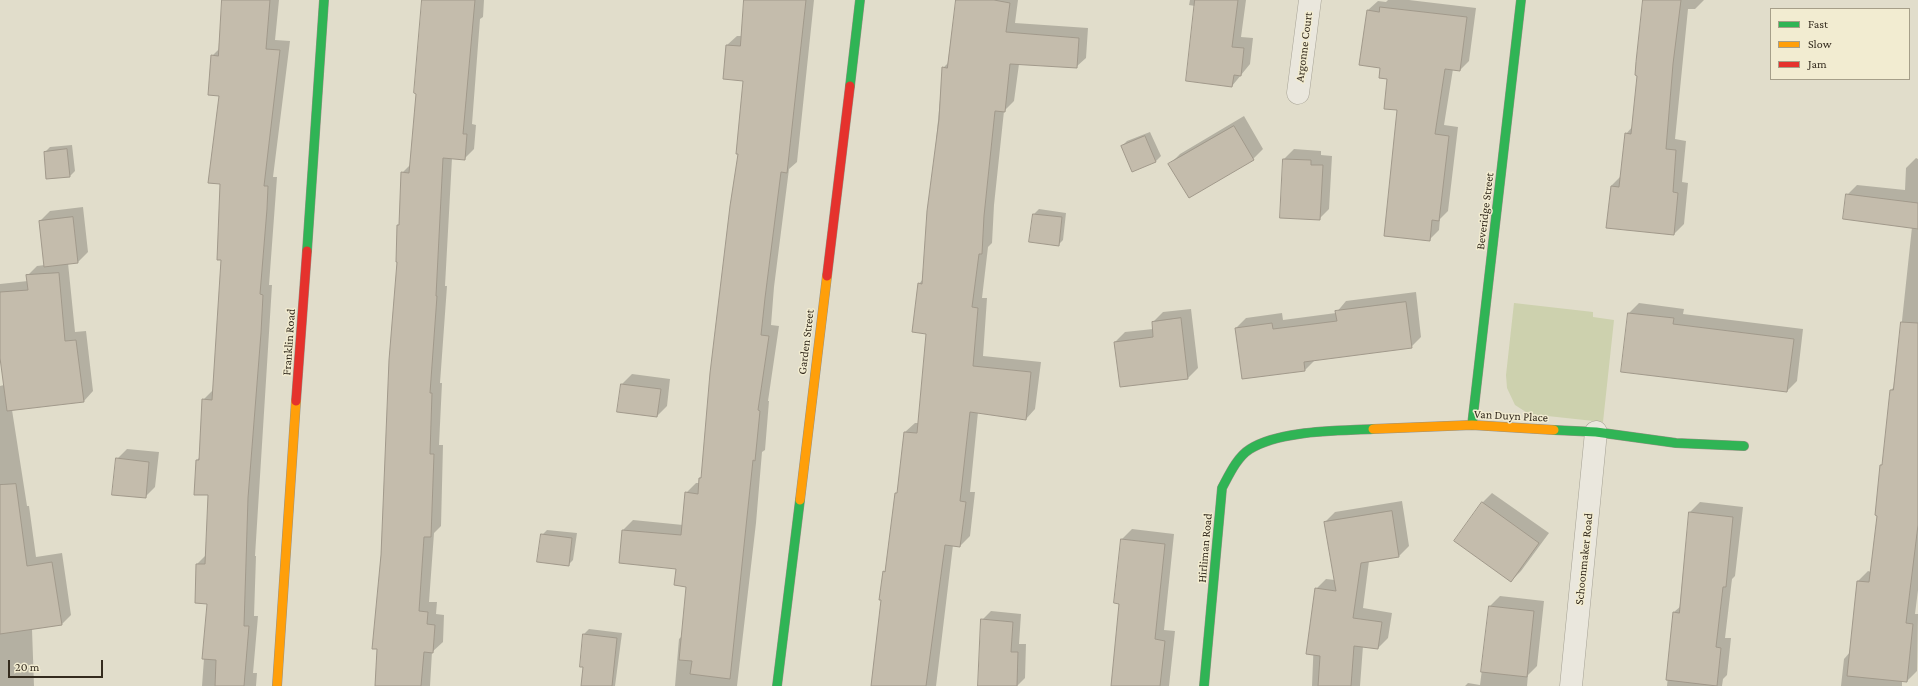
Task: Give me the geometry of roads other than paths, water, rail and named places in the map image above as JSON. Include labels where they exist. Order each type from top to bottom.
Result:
[{"type":"street","name":"Franklin Road","points":[[277,686],[324,0]]},
{"type":"street","name":"Garden Street","points":[[777,686],[860,0]]},
{"type":"street","name":"Argonne Court","points":[[1298,93],[1310,0]]},
{"type":"street","name":"Beveridge Street","points":[[1472,425],[1521,0]]},
{"type":"street","name":"Van Duyn Place","points":[[1276,438],[1327,430],[1472,425],[1596,432],[1676,443],[1744,446]]},
{"type":"street","name":"Schoonmaker Road","points":[[1571,686],[1596,432]]},
{"type":"street","name":"Hirliman Road","points":[[1204,686],[1222,488],[1234,466],[1250,449],[1276,438]]}]
